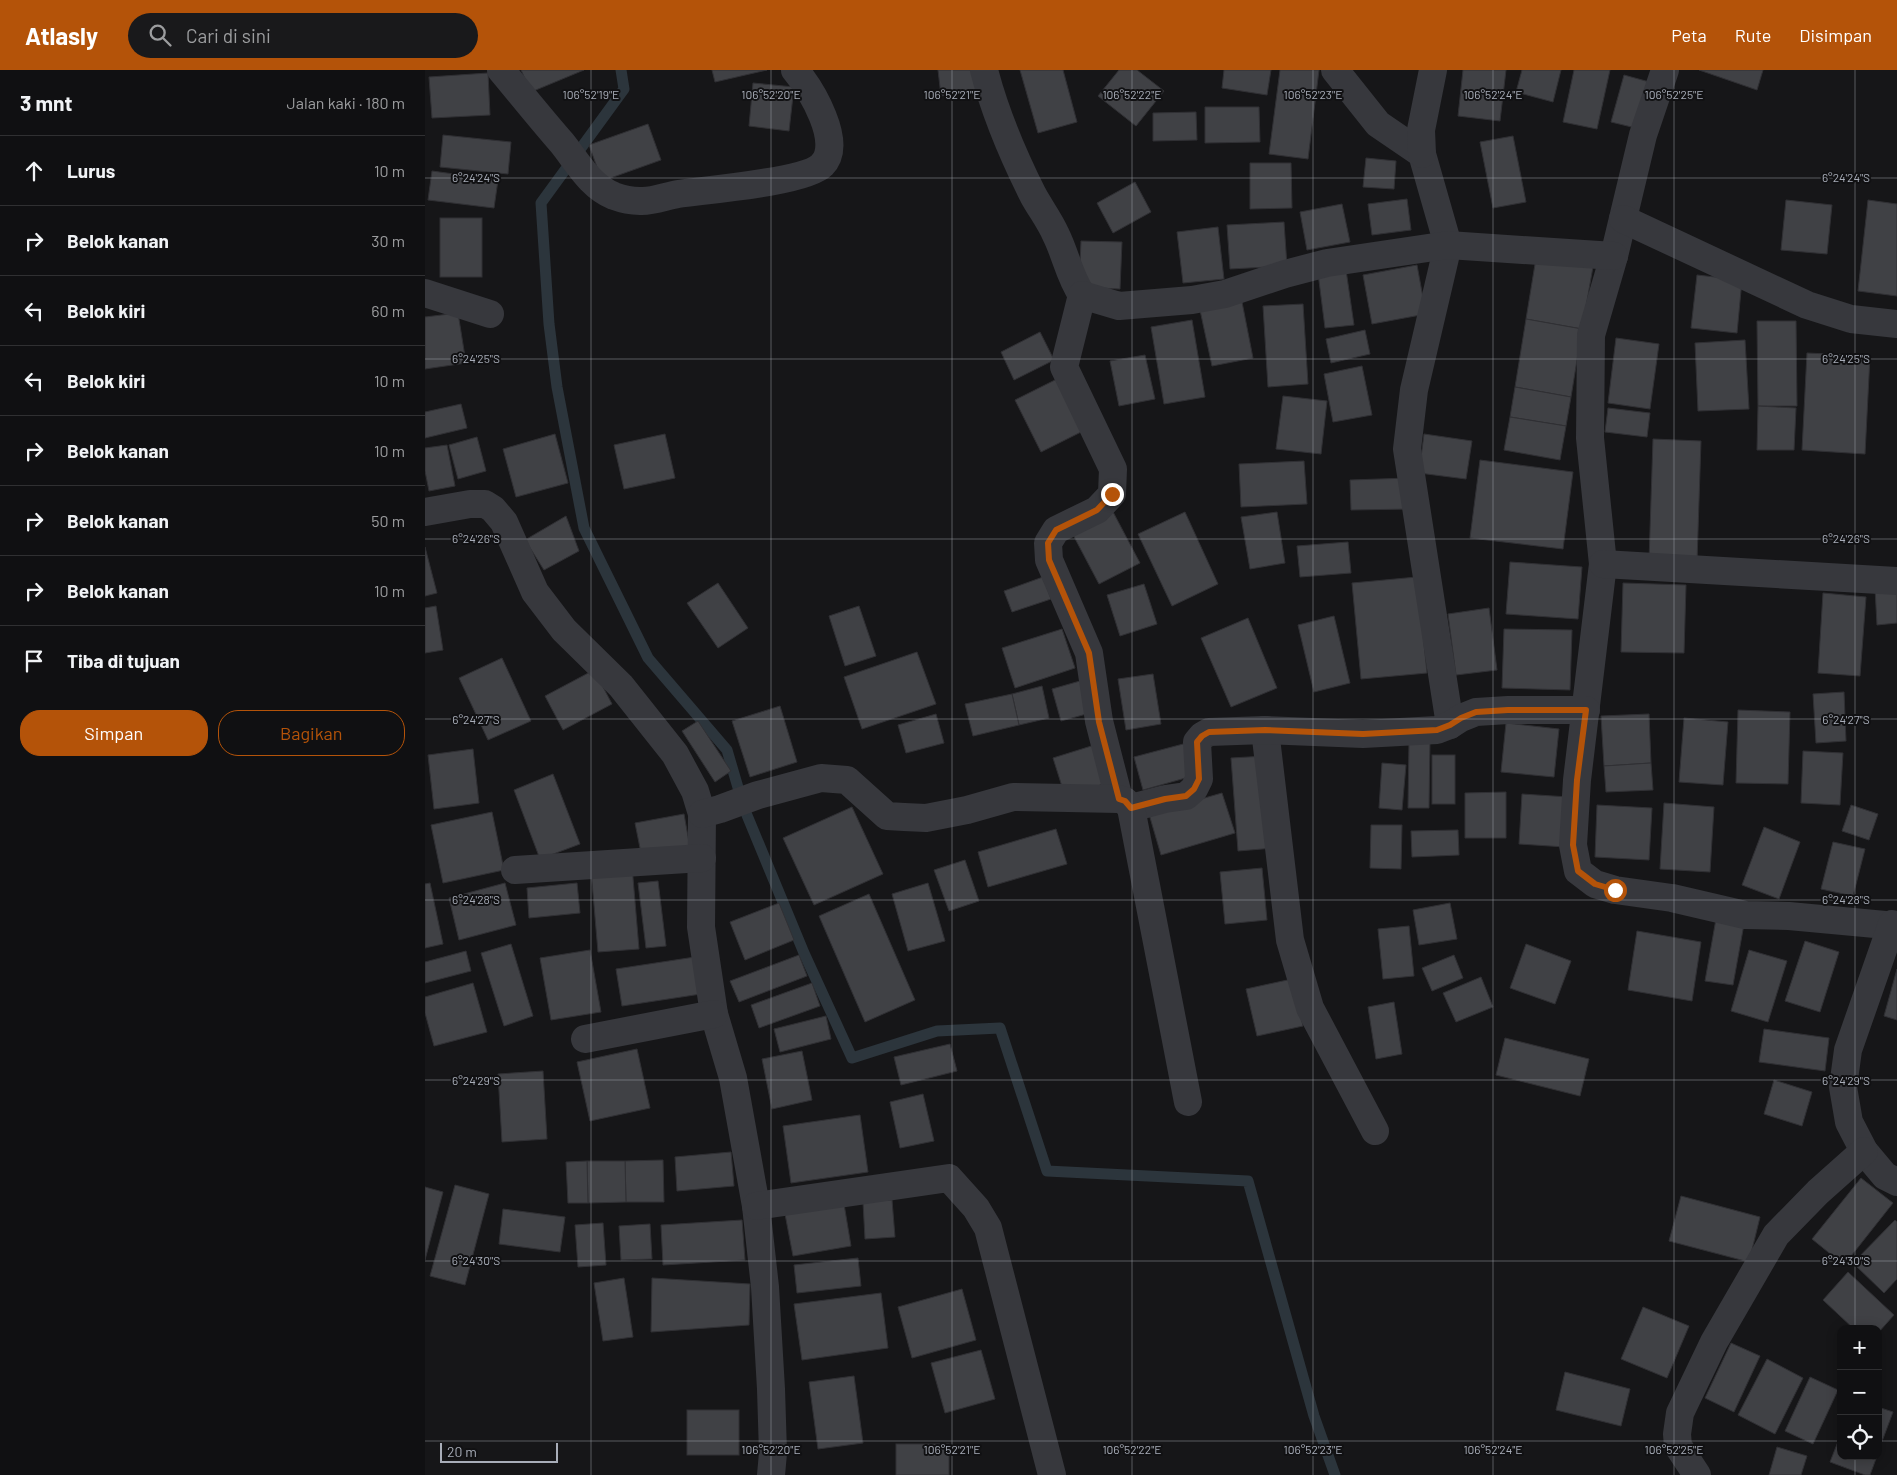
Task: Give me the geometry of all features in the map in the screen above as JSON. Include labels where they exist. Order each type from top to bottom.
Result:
[{"type":"street","points":[[501,70],[564,146],[581,170],[599,189],[616,197],[642,202],[676,194],[783,179],[813,172],[822,165],[830,153],[826,120],[802,78],[795,70]]},
{"type":"street","points":[[984,70],[992,102],[1008,140],[1033,194],[1057,235],[1075,284],[1082,294],[1119,306],[1192,300],[1225,294],[1285,274],[1327,263],[1448,245],[1614,256]]},
{"type":"street","points":[[1335,70],[1377,124],[1422,154]]},
{"type":"street","points":[[1433,70],[1421,130],[1422,154],[1448,245],[1414,390],[1407,449],[1450,725]]},
{"type":"street","points":[[1665,70],[1643,135],[1614,256],[1591,336],[1590,438],[1603,564],[1577,780],[1573,845],[1578,871],[1595,884],[1615,890],[1672,898],[1745,915],[1789,916],[1894,925],[1848,1050],[1843,1087],[1849,1122],[1864,1151],[1885,1176],[1897,1182]]},
{"type":"street","points":[[1623,218],[1807,305],[1851,319],[1897,324]]},
{"type":"street","points":[[425,293],[490,314]]},
{"type":"street","points":[[1082,294],[1064,367],[1113,469],[1112,494],[1097,510],[1056,530],[1048,543],[1049,560],[1089,653],[1099,722],[1125,803],[1188,1102]]},
{"type":"street","points":[[425,512],[470,504],[485,504],[493,509],[504,522],[535,592],[564,630],[621,686],[675,754],[695,791],[711,811],[702,858],[701,927],[714,1014],[733,1078],[756,1206],[765,1287],[771,1389],[773,1453],[771,1475]]},
{"type":"street","points":[[1603,564],[1897,581]]},
{"type":"street","points":[[711,811],[758,795],[821,778],[847,780],[887,816],[927,818],[967,810],[1013,797],[1125,803],[1165,799],[1186,796],[1194,789],[1199,779],[1197,742],[1209,732],[1265,730],[1363,734],[1437,730],[1476,712],[1586,710]]},
{"type":"street","points":[[1265,730],[1290,940],[1310,1008],[1375,1132]]},
{"type":"street","points":[[515,870],[702,858]]},
{"type":"street","points":[[585,1038],[714,1014]]},
{"type":"street","points":[[1697,1475],[1678,1446],[1677,1434],[1681,1413],[1714,1342],[1776,1235],[1818,1192],[1864,1151]]},
{"type":"street","points":[[756,1206],[949,1178],[977,1208],[988,1228],[1052,1475]]},
{"type":"building","points":[[521,70],[584,70],[531,92]]},
{"type":"building","points":[[712,70],[767,70],[715,82]]},
{"type":"building","points":[[938,70],[980,70],[983,90],[941,96]]},
{"type":"building","points":[[1020,70],[1063,70],[1077,122],[1038,133]]},
{"type":"building","points":[[1119,70],[1137,70],[1164,91],[1136,126],[1098,96]]},
{"type":"building","points":[[1224,70],[1271,70],[1267,95],[1222,88]]},
{"type":"building","points":[[1280,70],[1319,70],[1308,159],[1269,154]]},
{"type":"building","points":[[1463,70],[1506,70],[1500,121],[1458,116]]},
{"type":"building","points":[[1522,70],[1561,70],[1553,102],[1516,92]]},
{"type":"building","points":[[1574,70],[1610,70],[1597,129],[1563,122]]},
{"type":"building","points":[[1699,70],[1763,70],[1757,90]]},
{"type":"building","points":[[488,73],[490,115],[432,118],[429,77]]},
{"type":"building","points":[[1624,75],[1653,83],[1640,129],[1611,122]]},
{"type":"building","points":[[753,83],[794,87],[789,131],[749,126]]},
{"type":"building","points":[[1205,107],[1259,107],[1260,142],[1205,143]]},
{"type":"building","points":[[1196,112],[1197,140],[1153,141],[1153,113]]},
{"type":"building","points":[[648,124],[661,160],[602,181],[589,145]]},
{"type":"building","points":[[443,135],[511,142],[508,174],[440,167]]},
{"type":"building","points":[[1513,136],[1526,202],[1493,208],[1480,142]]},
{"type":"building","points":[[1366,158],[1396,161],[1394,189],[1363,187]]},
{"type":"building","points":[[1250,163],[1291,163],[1292,208],[1250,209]]},
{"type":"building","points":[[432,171],[498,180],[494,208],[428,200]]},
{"type":"building","points":[[1135,182],[1151,212],[1113,233],[1097,203]]},
{"type":"building","points":[[1407,199],[1411,230],[1372,235],[1368,204]]},
{"type":"building","points":[[1786,200],[1832,205],[1827,254],[1781,250]]},
{"type":"building","points":[[1868,200],[1897,204],[1897,296],[1858,291]]},
{"type":"building","points":[[1342,204],[1350,242],[1307,250],[1300,212]]},
{"type":"building","points":[[440,218],[482,218],[482,277],[440,277]]},
{"type":"building","points":[[1284,222],[1287,266],[1230,269],[1227,225]]},
{"type":"building","points":[[1218,227],[1224,279],[1183,283],[1177,232]]},
{"type":"building","points":[[1081,241],[1122,242],[1120,289],[1079,287]]},
{"type":"building","points":[[1537,252],[1594,261],[1582,329],[1526,319]]},
{"type":"building","points":[[1417,265],[1426,314],[1372,324],[1363,275]]},
{"type":"building","points":[[1346,270],[1354,325],[1325,328],[1318,273]]},
{"type":"building","points":[[1697,275],[1742,280],[1737,333],[1691,328]]},
{"type":"building","points":[[1242,302],[1253,358],[1212,366],[1200,310]]},
{"type":"building","points":[[1303,304],[1308,384],[1268,387],[1263,306]]},
{"type":"building","points":[[458,313],[466,363],[425,369],[425,317]]},
{"type":"building","points":[[1526,319],[1582,329],[1571,397],[1515,387]]},
{"type":"building","points":[[1192,320],[1205,397],[1164,404],[1151,327]]},
{"type":"building","points":[[1757,321],[1796,321],[1797,406],[1758,406]]},
{"type":"building","points":[[1365,330],[1370,354],[1331,363],[1326,339]]},
{"type":"building","points":[[1040,332],[1054,360],[1014,380],[1001,352]]},
{"type":"building","points":[[1616,338],[1659,344],[1650,409],[1608,403]]},
{"type":"building","points":[[1745,340],[1749,409],[1698,411],[1695,343]]},
{"type":"building","points":[[1807,353],[1870,356],[1865,454],[1802,450]]},
{"type":"building","points":[[1145,355],[1155,399],[1119,406],[1110,361]]},
{"type":"building","points":[[1362,366],[1372,415],[1333,422],[1324,374]]},
{"type":"building","points":[[1059,378],[1085,430],[1041,452],[1015,400]]},
{"type":"building","points":[[1515,387],[1571,397],[1566,426],[1510,417]]},
{"type":"building","points":[[1283,396],[1327,401],[1321,454],[1276,449]]},
{"type":"building","points":[[461,404],[467,428],[425,438],[425,412]]},
{"type":"building","points":[[1758,406],[1796,408],[1794,450],[1757,450]]},
{"type":"building","points":[[1608,408],[1650,413],[1647,437],[1605,432]]},
{"type":"building","points":[[1510,417],[1566,426],[1560,460],[1504,450]]},
{"type":"building","points":[[555,434],[568,483],[516,497],[503,449]]},
{"type":"building","points":[[665,434],[675,478],[624,489],[614,445]]},
{"type":"building","points":[[1424,434],[1472,441],[1466,479],[1419,473]]},
{"type":"building","points":[[477,437],[486,471],[458,479],[449,445]]},
{"type":"building","points":[[1653,439],[1701,441],[1697,562],[1649,561]]},
{"type":"building","points":[[447,445],[455,486],[429,491],[425,471],[425,448]]},
{"type":"building","points":[[1480,460],[1573,472],[1563,549],[1470,538]]},
{"type":"building","points":[[1304,461],[1307,504],[1241,507],[1239,464]]},
{"type":"building","points":[[1409,478],[1411,509],[1351,510],[1350,480]]},
{"type":"building","points":[[1112,510],[1140,563],[1099,584],[1071,531]]},
{"type":"building","points":[[1185,512],[1218,584],[1172,606],[1138,534]]},
{"type":"building","points":[[1277,512],[1285,563],[1250,569],[1241,517]]},
{"type":"building","points":[[566,516],[579,551],[544,570],[525,540]]},
{"type":"building","points":[[1348,542],[1351,573],[1300,577],[1297,546]]},
{"type":"building","points":[[425,547],[437,593],[425,596]]},
{"type":"building","points":[[1510,562],[1582,567],[1578,619],[1506,614]]},
{"type":"building","points":[[1043,577],[1051,599],[1012,612],[1004,591]]},
{"type":"building","points":[[1417,577],[1427,673],[1361,679],[1352,583]]},
{"type":"building","points":[[718,583],[748,628],[718,648],[687,603]]},
{"type":"building","points":[[1623,583],[1686,585],[1684,653],[1621,652]]},
{"type":"building","points":[[1144,584],[1157,624],[1120,636],[1107,595]]},
{"type":"building","points":[[1897,587],[1897,623],[1877,625],[1875,588]]},
{"type":"building","points":[[1823,593],[1866,597],[1860,676],[1818,673]]},
{"type":"building","points":[[436,606],[443,650],[425,653],[425,608]]},
{"type":"building","points":[[859,606],[876,656],[845,666],[829,616]]},
{"type":"building","points":[[1489,608],[1497,670],[1456,675],[1448,614]]},
{"type":"building","points":[[1334,616],[1350,683],[1314,692],[1298,625]]},
{"type":"building","points":[[1248,618],[1277,688],[1231,707],[1201,638]]},
{"type":"building","points":[[1062,629],[1075,668],[1015,688],[1002,648]]},
{"type":"building","points":[[1504,629],[1572,630],[1570,690],[1502,688]]},
{"type":"building","points":[[917,652],[936,704],[862,729],[844,677]]},
{"type":"building","points":[[502,658],[531,721],[488,740],[459,678]]},
{"type":"building","points":[[594,670],[612,704],[563,730],[545,696]]},
{"type":"building","points":[[1153,674],[1161,724],[1126,730],[1118,679]]},
{"type":"building","points":[[1080,681],[1090,713],[1061,721],[1052,689]]},
{"type":"building","points":[[1042,686],[1049,718],[1019,725],[1012,694]]},
{"type":"building","points":[[1844,692],[1846,741],[1816,743],[1813,694]]},
{"type":"building","points":[[1012,694],[1019,725],[973,736],[965,704]]},
{"type":"building","points":[[780,706],[797,762],[750,777],[732,721]]},
{"type":"building","points":[[1738,710],[1790,712],[1788,784],[1736,783]]},
{"type":"building","points":[[936,714],[944,743],[906,753],[898,725]]},
{"type":"building","points":[[1649,714],[1651,763],[1604,766],[1601,716]]},
{"type":"building","points":[[1684,718],[1728,722],[1723,785],[1679,782]]},
{"type":"building","points":[[698,721],[731,771],[715,782],[682,731]]},
{"type":"building","points":[[1506,723],[1559,729],[1554,777],[1501,772]]},
{"type":"building","points":[[1409,741],[1430,741],[1429,808],[1408,808]]},
{"type":"building","points":[[1101,743],[1113,781],[1065,796],[1053,758]]},
{"type":"building","points":[[1187,743],[1196,775],[1143,790],[1134,757]]},
{"type":"building","points":[[473,749],[479,803],[434,809],[428,755]]},
{"type":"building","points":[[1803,751],[1843,753],[1840,805],[1801,803]]},
{"type":"building","points":[[1432,755],[1455,755],[1455,804],[1432,804]]},
{"type":"building","points":[[1266,756],[1274,848],[1238,851],[1231,758]]},
{"type":"building","points":[[1382,763],[1406,765],[1402,810],[1379,808]]},
{"type":"building","points":[[1651,763],[1653,790],[1606,792],[1604,766]]},
{"type":"building","points":[[553,774],[580,844],[540,859],[514,790]]},
{"type":"building","points":[[1506,792],[1506,838],[1465,838],[1465,793]]},
{"type":"building","points":[[1222,793],[1235,833],[1161,855],[1149,814]]},
{"type":"building","points":[[1522,794],[1569,797],[1565,847],[1519,844]]},
{"type":"building","points":[[1664,803],[1714,807],[1710,872],[1660,869]]},
{"type":"building","points":[[1597,805],[1652,808],[1649,860],[1595,857]]},
{"type":"building","points":[[1851,805],[1878,814],[1869,840],[1842,831]]},
{"type":"building","points":[[852,807],[883,874],[814,905],[783,838]]},
{"type":"building","points":[[492,812],[504,870],[443,883],[431,825]]},
{"type":"building","points":[[684,814],[690,848],[642,858],[635,823]]},
{"type":"building","points":[[1371,825],[1402,825],[1401,869],[1370,868]]},
{"type":"building","points":[[1764,827],[1800,842],[1779,899],[1742,885]]},
{"type":"building","points":[[1056,829],[1067,864],[988,887],[978,852]]},
{"type":"building","points":[[1458,830],[1459,855],[1412,857],[1411,831]]},
{"type":"building","points":[[1833,842],[1865,849],[1853,896],[1821,889]]},
{"type":"building","points":[[965,860],[979,901],[949,911],[934,870]]},
{"type":"building","points":[[632,866],[639,949],[598,952],[591,870]]},
{"type":"building","points":[[1262,868],[1267,920],[1225,924],[1220,872]]},
{"type":"building","points":[[658,881],[666,946],[646,948],[638,883]]},
{"type":"building","points":[[430,883],[443,944],[425,948],[425,884]]},
{"type":"building","points":[[505,883],[516,925],[459,940],[449,898]]},
{"type":"building","points":[[577,883],[580,913],[529,918],[527,888]]},
{"type":"building","points":[[928,883],[945,941],[908,951],[892,894]]},
{"type":"building","points":[[869,894],[915,1000],[865,1022],[819,916]]},
{"type":"building","points":[[779,903],[794,940],[745,960],[730,922]]},
{"type":"building","points":[[1450,903],[1457,939],[1419,945],[1413,910]]},
{"type":"building","points":[[1716,919],[1744,924],[1733,985],[1705,981]]},
{"type":"building","points":[[1409,926],[1414,976],[1383,979],[1378,929]]},
{"type":"building","points":[[1637,931],[1701,942],[1692,1001],[1628,990]]},
{"type":"building","points":[[1805,941],[1839,952],[1820,1012],[1785,1001]]},
{"type":"building","points":[[511,944],[533,1016],[504,1026],[481,953]]},
{"type":"building","points":[[1526,944],[1571,961],[1555,1004],[1510,988]]},
{"type":"building","points":[[590,950],[601,1012],[551,1020],[540,958]]},
{"type":"building","points":[[1749,950],[1787,961],[1768,1022],[1731,1011]]},
{"type":"building","points":[[466,951],[471,971],[425,983],[425,962]]},
{"type":"building","points":[[799,955],[807,976],[739,1002],[730,981]]},
{"type":"building","points":[[1454,955],[1463,978],[1432,991],[1422,968]]},
{"type":"building","points":[[695,957],[701,994],[622,1006],[616,969]]},
{"type":"building","points":[[1897,969],[1897,1020],[1884,1016]]},
{"type":"building","points":[[1481,977],[1493,1007],[1456,1022],[1443,993]]},
{"type":"building","points":[[1292,979],[1303,1026],[1257,1036],[1246,989]]},
{"type":"building","points":[[473,983],[487,1032],[434,1046],[425,1013],[425,997]]},
{"type":"building","points":[[812,983],[820,1006],[759,1028],[751,1005]]},
{"type":"building","points":[[1394,1002],[1402,1054],[1376,1059],[1368,1007]]},
{"type":"building","points":[[826,1016],[831,1039],[780,1052],[774,1029]]},
{"type":"building","points":[[1764,1029],[1829,1038],[1825,1071],[1759,1062]]},
{"type":"building","points":[[1505,1038],[1589,1059],[1580,1096],[1496,1075]]},
{"type":"building","points":[[950,1044],[957,1071],[901,1085],[894,1057]]},
{"type":"building","points":[[637,1049],[650,1108],[590,1121],[577,1062]]},
{"type":"building","points":[[802,1051],[812,1100],[772,1109],[762,1059]]},
{"type":"building","points":[[543,1071],[547,1139],[502,1142],[498,1074]]},
{"type":"building","points":[[1774,1080],[1812,1092],[1802,1126],[1764,1114]]},
{"type":"building","points":[[923,1094],[934,1141],[900,1148],[890,1102]]},
{"type":"building","points":[[860,1115],[868,1172],[791,1183],[783,1126]]},
{"type":"building","points":[[731,1152],[734,1186],[677,1191],[675,1157]]},
{"type":"building","points":[[663,1160],[664,1202],[626,1202],[625,1161]]},
{"type":"building","points":[[587,1161],[625,1161],[626,1202],[588,1203]]},
{"type":"building","points":[[587,1161],[588,1203],[568,1203],[566,1162]]},
{"type":"building","points":[[1861,1178],[1893,1203],[1844,1265],[1812,1239]]},
{"type":"building","points":[[455,1185],[489,1194],[465,1285],[430,1276]]},
{"type":"building","points":[[425,1187],[443,1192],[425,1260]]},
{"type":"building","points":[[1681,1196],[1760,1217],[1749,1262],[1669,1241]]},
{"type":"building","points":[[892,1200],[895,1237],[865,1239],[863,1202]]},
{"type":"building","points":[[844,1204],[851,1246],[793,1256],[785,1214]]},
{"type":"building","points":[[503,1209],[565,1217],[560,1252],[499,1244]]},
{"type":"building","points":[[742,1220],[745,1260],[663,1265],[661,1225]]},
{"type":"building","points":[[1895,1220],[1897,1222],[1897,1279],[1884,1293],[1853,1263]]},
{"type":"building","points":[[603,1223],[606,1265],[578,1267],[575,1225]]},
{"type":"building","points":[[650,1224],[652,1259],[621,1260],[619,1226]]},
{"type":"building","points":[[858,1258],[861,1286],[797,1293],[794,1265]]},
{"type":"building","points":[[1848,1272],[1894,1315],[1882,1328],[1882,1325],[1850,1325],[1823,1300]]},
{"type":"building","points":[[624,1278],[633,1337],[603,1341],[594,1283]]},
{"type":"building","points":[[652,1278],[750,1284],[749,1325],[651,1332]]},
{"type":"building","points":[[962,1289],[976,1340],[912,1358],[898,1307]]},
{"type":"building","points":[[881,1293],[888,1348],[802,1360],[794,1304]]},
{"type":"building","points":[[1643,1307],[1689,1326],[1667,1378],[1621,1359]]},
{"type":"building","points":[[1731,1343],[1760,1356],[1734,1412],[1705,1398]]},
{"type":"building","points":[[981,1350],[995,1399],[945,1413],[931,1363]]},
{"type":"building","points":[[1767,1359],[1803,1378],[1775,1434],[1738,1415]]},
{"type":"building","points":[[1565,1372],[1630,1389],[1621,1426],[1556,1410]]},
{"type":"building","points":[[854,1376],[863,1443],[818,1449],[809,1382]]},
{"type":"building","points":[[1810,1377],[1837,1390],[1813,1444],[1785,1431]]},
{"type":"building","points":[[1882,1408],[1893,1412],[1882,1441]]},
{"type":"building","points":[[687,1410],[739,1410],[739,1455],[687,1455]]},
{"type":"building","points":[[896,1444],[949,1444],[949,1475],[896,1475]]},
{"type":"building","points":[[1837,1444],[1837,1460],[1876,1460],[1870,1475],[1865,1475],[1830,1462]]},
{"type":"building","points":[[1777,1447],[1807,1456],[1801,1475],[1769,1475]]},
{"type":"waterway","points":[[621,70],[624,89],[541,203],[549,324],[557,387],[584,528],[648,658],[727,750],[744,808],[804,953],[852,1058],[937,1031],[1000,1028],[1047,1171],[1248,1181],[1314,1416],[1335,1475]]},
{"type":"route","points":[[1112,494],[1097,510],[1056,530],[1048,543],[1049,560],[1089,653],[1099,722],[1119,799],[1125,801],[1131,808],[1165,799],[1186,796],[1194,789],[1199,779],[1197,742],[1209,732],[1265,730],[1363,734],[1437,730],[1476,712],[1586,710],[1577,780],[1573,845],[1578,871],[1595,884],[1615,890]]}]
